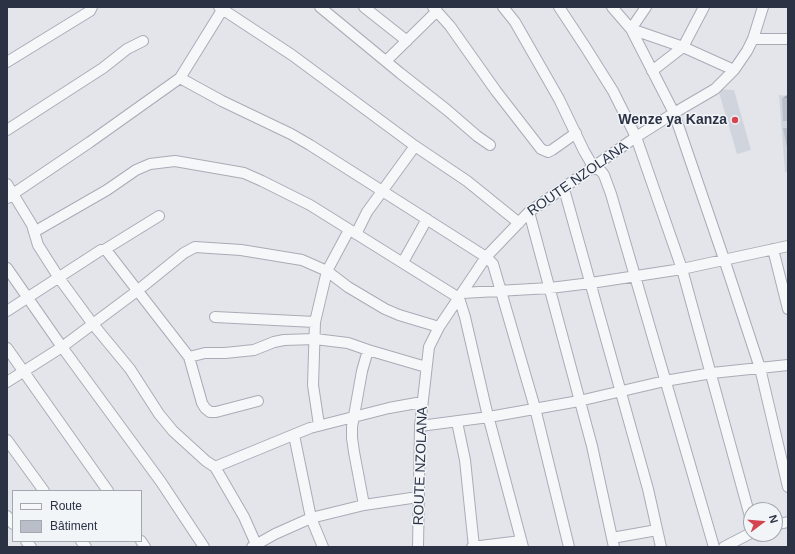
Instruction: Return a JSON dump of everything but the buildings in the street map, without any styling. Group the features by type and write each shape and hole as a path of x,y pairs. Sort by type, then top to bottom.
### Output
{"street":[{"path":"7,62 90,11 92,7"},
{"path":"364,7 406,41"},
{"path":"503,7 515,22 559,99 594,168 601,171 604,175 714,547"},
{"path":"559,7 613,92 636,137 682,269 712,373 746,502"},
{"path":"612,7 631,29 674,113 760,368 788,487"},
{"path":"631,29 646,7"},
{"path":"652,71 683,47 704,7"},
{"name":"ROUTE NZOLANA","path":"418,547 418,497 422,402 429,347 439,327 486,257 529,212 594,168 636,137 716,89 734,70 747,51 753,39 763,7"},
{"path":"10,196 90,142 180,78 222,8 292,55 415,146 467,181 519,223"},
{"path":"324,8 386,61 490,145"},
{"path":"386,61 435,9 450,26 496,91 541,149 548,152 576,134"},
{"path":"631,29 683,47 734,70"},
{"path":"753,39 788,39"},
{"path":"7,130 103,68 127,49 143,41"},
{"path":"180,78 222,101 291,134 351,170 382,192 486,257 494,267 502,291 535,408 569,547"},
{"path":"319,426 313,385 315,322 327,271 352,232 415,146"},
{"path":"34,232 107,190 136,170 150,164 175,161 244,173 262,180 310,205 352,232 461,296 591,283 682,269 788,246"},
{"path":"7,184 10,196 28,219 38,245 59,278 92,323 130,369 159,414 173,431 206,461 215,467 244,517 258,545 294,525 311,518 364,505 418,497"},
{"path":"564,189 648,489 661,547"},
{"path":"529,212 592,446 613,543 657,530"},
{"path":"7,311 101,250 104,250 159,216"},
{"path":"403,262 427,219"},
{"path":"7,382 62,347 189,249 194,248 241,250 302,260 327,271 348,287 385,309 439,327"},
{"path":"773,249 788,309"},
{"path":"104,250 106,250 189,357 202,403 205,408 210,412 216,412 258,401"},
{"path":"7,268 27,299 161,482 204,547"},
{"path":"457,422 465,460 473,547 522,544 488,416 461,296"},
{"path":"215,317 315,322"},
{"path":"189,357 205,353 225,353 254,350 284,340 315,338 348,343 426,367"},
{"path":"7,348 107,490"},
{"path":"364,505 352,438 353,418 362,370 368,350"},
{"path":"420,426 457,422 579,401 712,373 788,365"},
{"path":"215,467 319,426 389,408 422,402"},
{"path":"294,435 311,518 323,547"},
{"path":"7,440 43,490"},
{"path":"724,547 743,537"}],"shaded area":[{"name":"Wenze ya Kanza","path":"718,89 734,90 751,150 737,154"},
{"path":"779,95 788,96 788,172 785,172"}],"place":[{"name":"Wenze ya Kanza","path":"735,120"}]}
